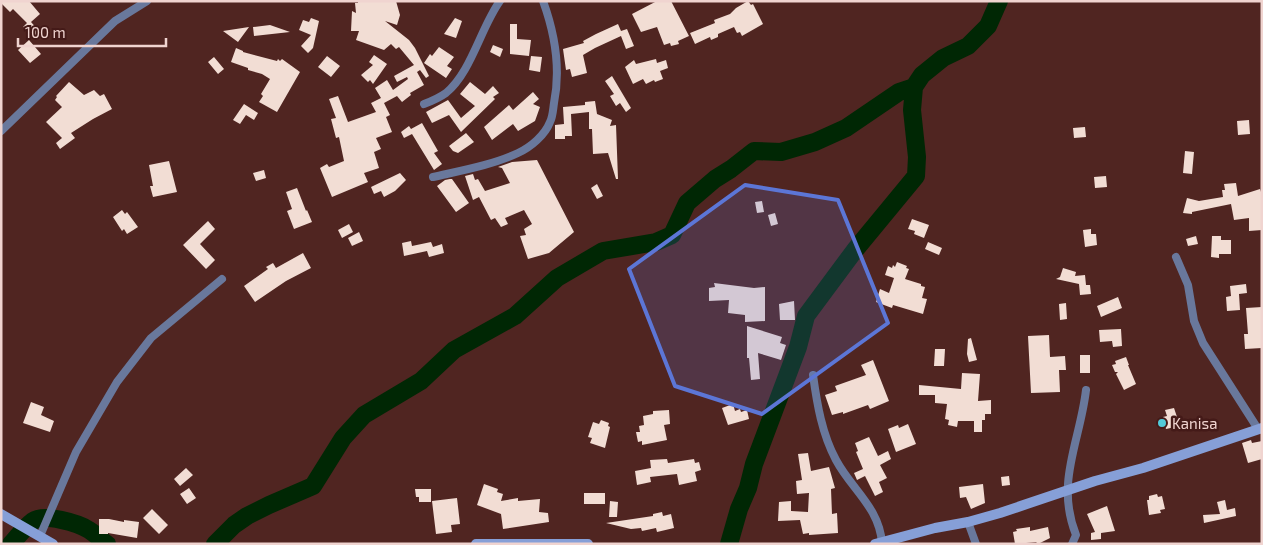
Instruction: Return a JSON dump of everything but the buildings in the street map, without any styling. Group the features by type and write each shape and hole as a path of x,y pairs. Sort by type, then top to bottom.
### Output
{"street":[{"path":"1,131 116,21 137,4 147,1"},
{"path":"424,104 447,92 460,76 500,1"},
{"path":"432,177 478,166 518,153 535,142 543,134 551,121 557,88 557,66 552,29 543,1"},
{"path":"812,375 819,414 828,444 836,461 876,515 881,530 878,543 935,528 968,522 1143,468 1260,428 1203,343 1194,321 1188,285 1176,257"},
{"path":"40,536 76,452 117,382 151,338 222,279"},
{"path":"1072,544 1076,535 1069,518 1069,468 1086,390"},
{"path":"1,514 52,544"},
{"path":"968,522 976,544"},
{"path":"476,544 588,544"}],"highlighted area":[{"path":"745,185 838,200 888,323 762,414 675,386 629,269"}],"waterway":[{"path":"729,544 754,464 798,347 806,316 855,250 916,176 917,157 912,110 914,87 922,75 943,58 968,46 988,26 999,1"},
{"path":"215,544 234,525 247,516 313,486 343,438 364,415 421,381 454,350 515,316 557,278 603,251 656,242 672,235 687,203 715,179 754,151 781,152 815,142 846,128 899,92 914,87"},
{"path":"11,544 33,521 45,518 53,518 84,527 107,544"}],"place":[{"name":"Kanisa","path":"1162,423"}]}
